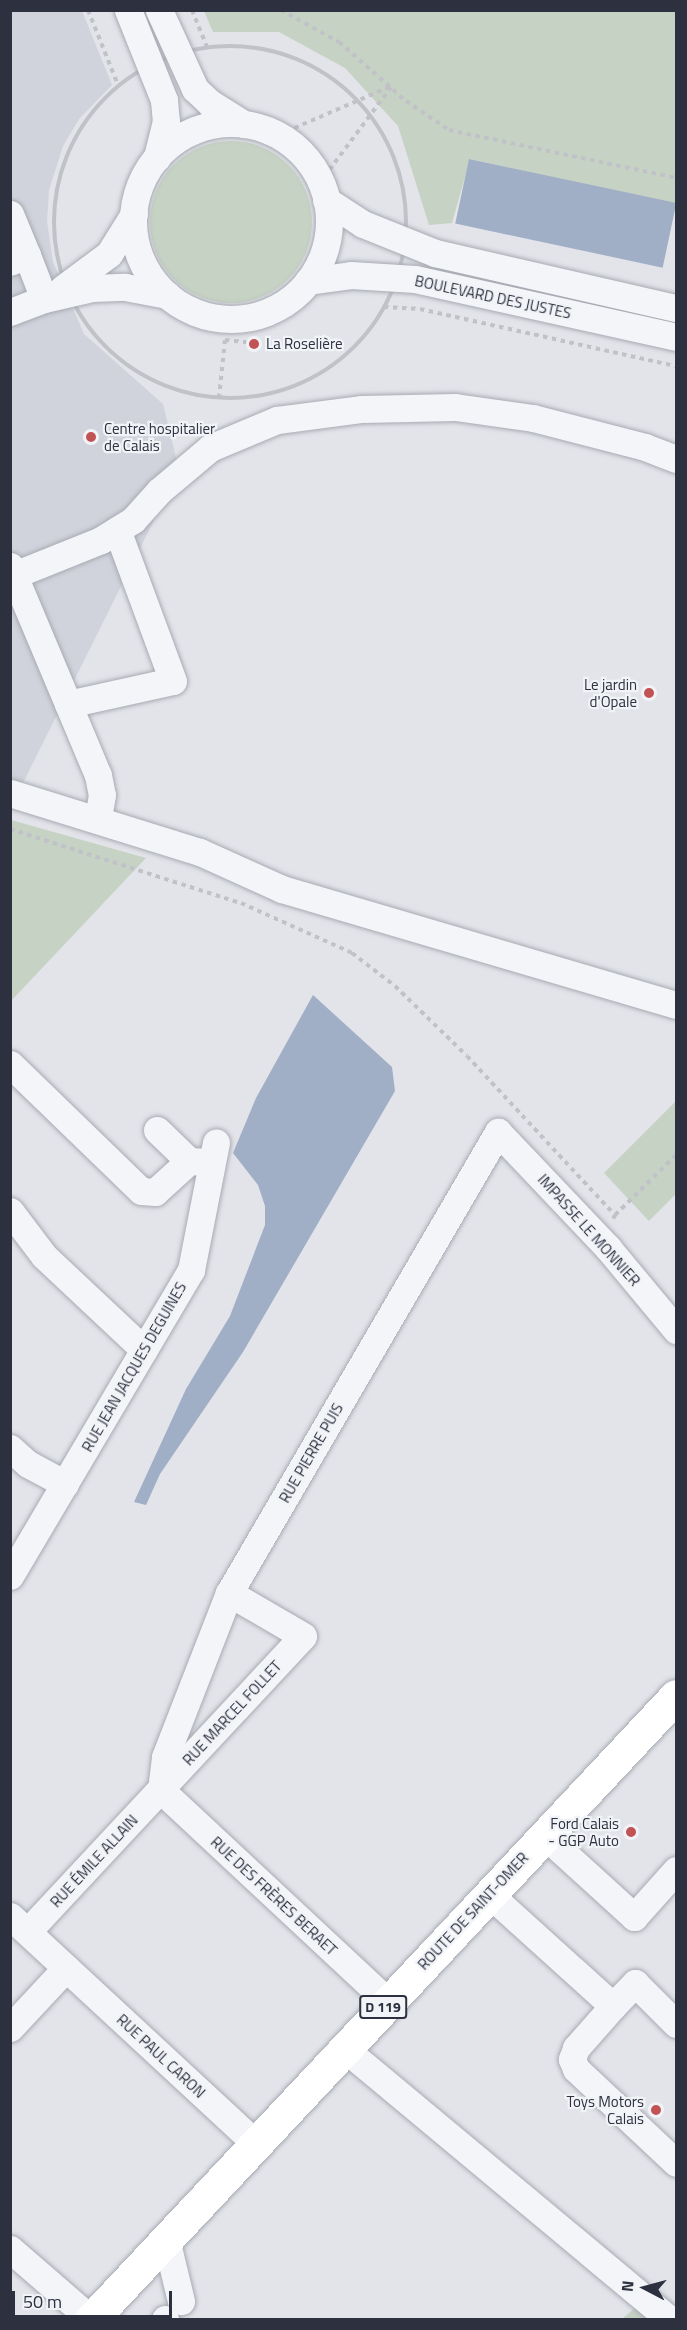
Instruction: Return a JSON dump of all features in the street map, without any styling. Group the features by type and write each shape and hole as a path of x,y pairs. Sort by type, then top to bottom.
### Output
{"main road":[{"name":"ROUTE DE SAINT-OMER","path":"91,2319 676,1696"}],"street":[{"path":"128,10 151,64 166,110 157,158"},
{"path":"134,214 139,254 153,280 166,295 199,314 237,319 273,309 308,281 318,265 327,238 323,191 303,155 278,135 244,124 203,97 177,53 159,10"},
{"path":"60,293 109,254 134,214 141,184 157,158 175,141 196,130 220,124 244,124"},
{"name":"BOULEVARD DES JUSTES","path":"323,191 363,224 405,242 455,258 676,308"},
{"path":"10,214 19,258 60,293"},
{"name":"BOULEVARD DES JUSTES","path":"308,281 351,275 397,277 676,338"},
{"path":"10,312 60,293 117,286 166,295"},
{"path":"98,818 102,795 98,775 12,571 117,530 210,448 277,420 363,409 455,407 533,418 645,447 676,459"},
{"path":"68,704 173,681 117,530"},
{"path":"10,793 98,818 200,852 282,889 676,1005"},
{"path":"10,1064 141,1191 155,1192 206,1155 157,1130"},
{"name":"IMPASSE LE MONNIER","path":"498,1132 602,1242 676,1330"},
{"name":"RUE PIERRE PUIS","path":"161,1790 165,1758 229,1593 498,1132"},
{"name":"RUE JEAN JACQUES DEGUINES","path":"10,1576 191,1270 206,1155"},
{"path":"10,1211 44,1256 144,1350"},
{"path":"10,1448 28,1464 65,1484"},
{"name":"RUE MARCEL FOLLET","path":"161,1790 303,1636 229,1593"},
{"name":"RUE ÉMILE ALLAIN","path":"19,1924 161,1790"},
{"name":"RUE DES FRÈRES BERAET","path":"161,1790 388,2002"},
{"path":"544,1835 634,1917 676,1870"},
{"path":"489,1894 613,2006"},
{"name":"RUE PAUL CARON","path":"19,1924 256,2144"},
{"path":"10,2028 66,1968"},
{"path":"676,2024 635,1983 576,2048 572,2059 576,2069 676,2163"},
{"path":"345,2049 670,2319"},
{"path":"166,2239 170,2313"},
{"path":"10,2249 91,2319"}],"path":[{"path":"88,10 118,86"},
{"path":"192,10 207,47"},
{"path":"281,10 339,42 449,130 676,178"},
{"path":"247,46 286,55 322,72 357,100 371,116 388,145 400,176 406,216 405,242 397,277 384,307 357,344 315,376 272,393 219,398 169,387 135,370 96,336 60,293 55,236 58,184 83,124 118,86 151,64 177,53 207,47 247,46"},
{"path":"278,135 392,86"},
{"path":"323,191 337,156 371,116 392,86"},
{"path":"384,307 420,309 676,366"},
{"path":"219,398 225,340 261,344"},
{"path":"10,829 241,903 352,953 395,986 466,1056 615,1215"},
{"path":"602,1242 615,1215 676,1155"}],"shaded area":[{"name":"Centre hospitalier de Calais","path":"11,11 82,11 112,85 79,119 63,146 49,190 47,221 53,262 84,334 163,404 179,470 11,807"}],"green space":[{"path":"204,11 676,11 676,204 470,159 452,223 429,225 398,126 345,68 279,32 213,32"},
{"path":"231,141 262,147 288,165 306,191 312,222 306,253 288,279 262,297 231,303 200,297 174,279 156,253 150,222 156,191 174,165 200,147"},
{"path":"10,820 146,858 11,1001"},
{"path":"676,1101 676,1194 649,1221 604,1173"},
{"path":"651,2294 676,2319 621,2320"}],"water":[{"path":"469,159 676,203 663,268 455,224"},
{"path":"313,995 392,1067 395,1091 243,1352 160,1474 146,1505 134,1502 186,1389 230,1316 265,1225 265,1206 258,1185 233,1153 256,1098"}],"place":[{"name":"La Roselière","path":"254,344"},
{"name":"Centre hospitalier de Calais","path":"91,437"},
{"name":"Le jardin d'Opale","path":"649,693"},
{"name":"Ford Calais - GGP Auto","path":"631,1832"},
{"name":"Toys Motors Calais","path":"656,2110"}]}
